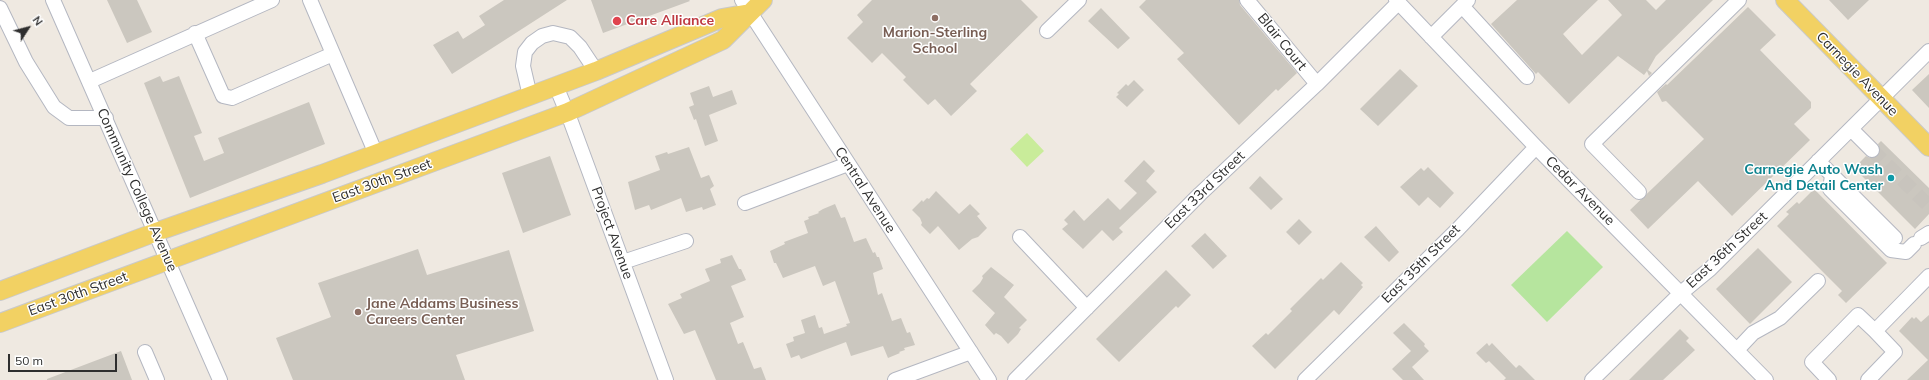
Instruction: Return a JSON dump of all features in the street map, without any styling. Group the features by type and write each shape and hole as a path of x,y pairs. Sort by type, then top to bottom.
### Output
{"main road":[{"name":"East 30th Street","path":"0,291 156,232 376,154 596,71 763,0"},
{"name":"Carnegie Avenue","path":"1785,0 1929,147"},
{"name":"East 30th Street","path":"0,323 568,112 723,40 746,6"}],"street":[{"name":"Community College Avenue","path":"53,0 90,81 220,380"},
{"path":"90,81 272,0"},
{"path":"310,0 376,154"},
{"path":"1047,31 1079,0"},
{"name":"Blair Court","path":"1247,0 1317,84"},
{"path":"1639,192 1592,144 1739,0"},
{"name":"East 33rd Street","path":"1014,380 1200,194 1317,84 1397,1"},
{"name":"Cedar Avenue","path":"1397,1 1536,147 1766,380"},
{"path":"1431,37 1465,3 1527,77"},
{"name":"Central Avenue","path":"746,6 990,380"},
{"path":"0,10 26,62 54,106 69,118 106,118"},
{"path":"195,33 223,96 232,98 333,54"},
{"path":"530,96 523,66 526,52 532,43 542,36 553,33 570,37 580,47 596,71"},
{"name":"East 36th Street","path":"1592,380 1681,293 1710,269 1929,51"},
{"name":"Project Avenue","path":"556,86 568,112 666,380"},
{"path":"1851,129 1872,150"},
{"name":"East 35th Street","path":"1305,380 1458,229 1536,147"},
{"path":"1818,162 1895,238"},
{"path":"745,203 848,164"},
{"path":"1832,176 1830,189 1891,250 1906,252 1921,238"},
{"path":"1020,237 1087,308"},
{"path":"623,262 686,241"},
{"path":"1875,331 1929,276"},
{"path":"1737,350 1753,333 1780,318 1818,281"},
{"path":"1829,380 1812,362 1858,315 1895,352 1868,380"},
{"path":"145,352 156,380"},
{"path":"895,380 971,352"}],"green space":[{"path":"1027,133 1044,151 1027,167 1010,149"},
{"path":"1567,231 1603,267 1547,322 1511,285"}],"building":[{"path":"107,0 137,0 152,32 127,43"},
{"path":"504,0 567,0 452,74 433,45 458,31 463,39 485,25 479,16"},
{"name":"Care Alliance","path":"591,0 689,0 690,1 603,33"},
{"path":"872,0 1021,0 1038,17 970,84 977,91 951,116 935,99 928,105 903,80 906,77 882,53 872,63 847,38 863,22 857,15"},
{"path":"1146,0 1239,0 1240,5 1297,73 1278,91 1276,89 1239,125 1177,59 1184,53 1139,7"},
{"path":"1517,0 1598,0 1563,34 1582,55 1622,15 1608,0 1646,0 1656,10 1666,0 1713,0 1656,56 1648,70 1652,73 1649,76 1647,71 1644,75 1618,56 1569,104 1538,72 1536,74 1491,24"},
{"path":"1829,0 1869,0 1848,20"},
{"path":"1748,7 1776,35 1760,50 1811,102 1811,108 1794,124 1810,140 1732,216 1698,181 1648,229 1630,210 1704,139 1666,101 1662,102 1657,92 1666,84 1667,85"},
{"path":"1101,8 1130,38 1118,49 1088,21"},
{"path":"1400,69 1418,86 1378,126 1360,109"},
{"path":"1929,74 1929,108 1912,90"},
{"path":"160,76 163,82 179,76 202,133 194,136 204,161 224,153 218,138 309,102 325,144 190,198 144,83"},
{"path":"1134,80 1144,90 1127,107 1116,97 1119,94 1117,93 1126,84 1128,86"},
{"path":"709,86 713,97 732,90 737,104 709,115 718,141 705,146 696,119 694,120 689,107 694,105 690,93"},
{"name":"Carnegie Auto Wash And Detail Center","path":"1881,141 1929,188 1929,214 1915,229 1854,168 1866,156 1870,158 1878,156 1880,152 1878,144"},
{"path":"689,147 701,178 709,175 714,186 710,189 716,205 703,210 702,207 686,212 681,198 651,210 649,205 635,210 628,182 660,170 655,156 667,152 668,154"},
{"path":"550,156 571,215 523,233 502,173"},
{"path":"1144,160 1155,171 1146,181 1157,192 1119,228 1123,232 1113,241 1102,230 1083,249 1062,229 1068,224 1064,220 1074,210 1084,221 1108,198 1120,210 1137,193 1124,181"},
{"path":"1428,167 1454,193 1440,208 1428,197 1419,206 1400,187 1421,168 1424,171"},
{"path":"1260,176 1283,199 1271,210 1249,188"},
{"path":"1814,189 1887,263 1846,303 1838,295 1842,291 1777,226 1789,214 1786,212 1797,202 1799,204"},
{"path":"936,191 959,214 970,204 980,214 977,216 987,228 978,237 972,239 959,250 938,226 930,234 921,225 922,223 920,218 912,210 922,200 923,202 927,198 929,199"},
{"path":"835,204 841,218 845,217 854,242 866,238 873,253 875,252 877,257 879,257 883,269 873,273 878,295 882,293 892,321 901,318 907,333 910,332 915,345 904,348 905,350 888,358 883,346 851,356 846,342 801,359 799,355 791,358 786,344 794,341 793,337 805,333 801,320 815,315 819,328 822,327 824,334 847,326 846,324 850,323 835,281 823,286 815,266 783,278 776,263 774,263 770,251 785,244 784,242 808,233 804,221 809,219 808,217"},
{"path":"1299,219 1312,232 1299,245 1286,232"},
{"path":"1376,226 1399,252 1389,262 1364,237"},
{"path":"1205,233 1227,256 1213,269 1191,246"},
{"path":"1758,248 1792,282 1750,324 1716,289"},
{"path":"418,249 427,275 509,250 534,331 456,355 465,380 293,380 276,338 331,317 318,283"},
{"path":"732,255 746,280 731,286 744,317 730,323 738,344 743,342 754,369 761,367 766,380 716,380 695,330 684,334 668,304 682,298 680,294 710,281 705,269 721,263 720,259"},
{"path":"1341,262 1363,283 1361,285 1363,287 1339,315 1334,310 1275,369 1252,346 1266,333 1268,335 1292,311 1290,309 1321,278 1323,280"},
{"path":"991,267 1014,285 1004,297 1027,320 1019,328 1021,329 1018,334 1008,344 1001,336 996,333 994,335 985,325 995,313 972,291 980,283 983,278 982,276"},
{"path":"1166,270 1191,295 1178,308 1176,306 1119,362 1096,339"},
{"path":"1929,315 1929,380 1907,380 1928,360 1899,331 1912,317 1914,319 1916,317 1921,322"},
{"path":"1404,323 1425,344 1424,346 1429,351 1412,367 1424,380 1403,380 1392,369 1411,351 1393,333"},
{"path":"1680,329 1689,338 1686,341 1695,350 1663,380 1629,380"},
{"path":"1487,343 1489,346 1492,343 1516,368 1519,365 1521,366 1535,380 1504,380 1506,378 1489,361 1486,363 1476,353"},
{"path":"121,351 132,380 47,380 47,379"}],"tunnel":[{"path":"1872,150 1929,206"}],"place":[{"name":"Marion-Sterling School","path":"935,18"},
{"name":"Care Alliance","path":"617,21"},
{"name":"Carnegie Auto Wash And Detail Center","path":"1891,178"},
{"name":"Jane Addams Business Careers Center","path":"358,312"}]}
